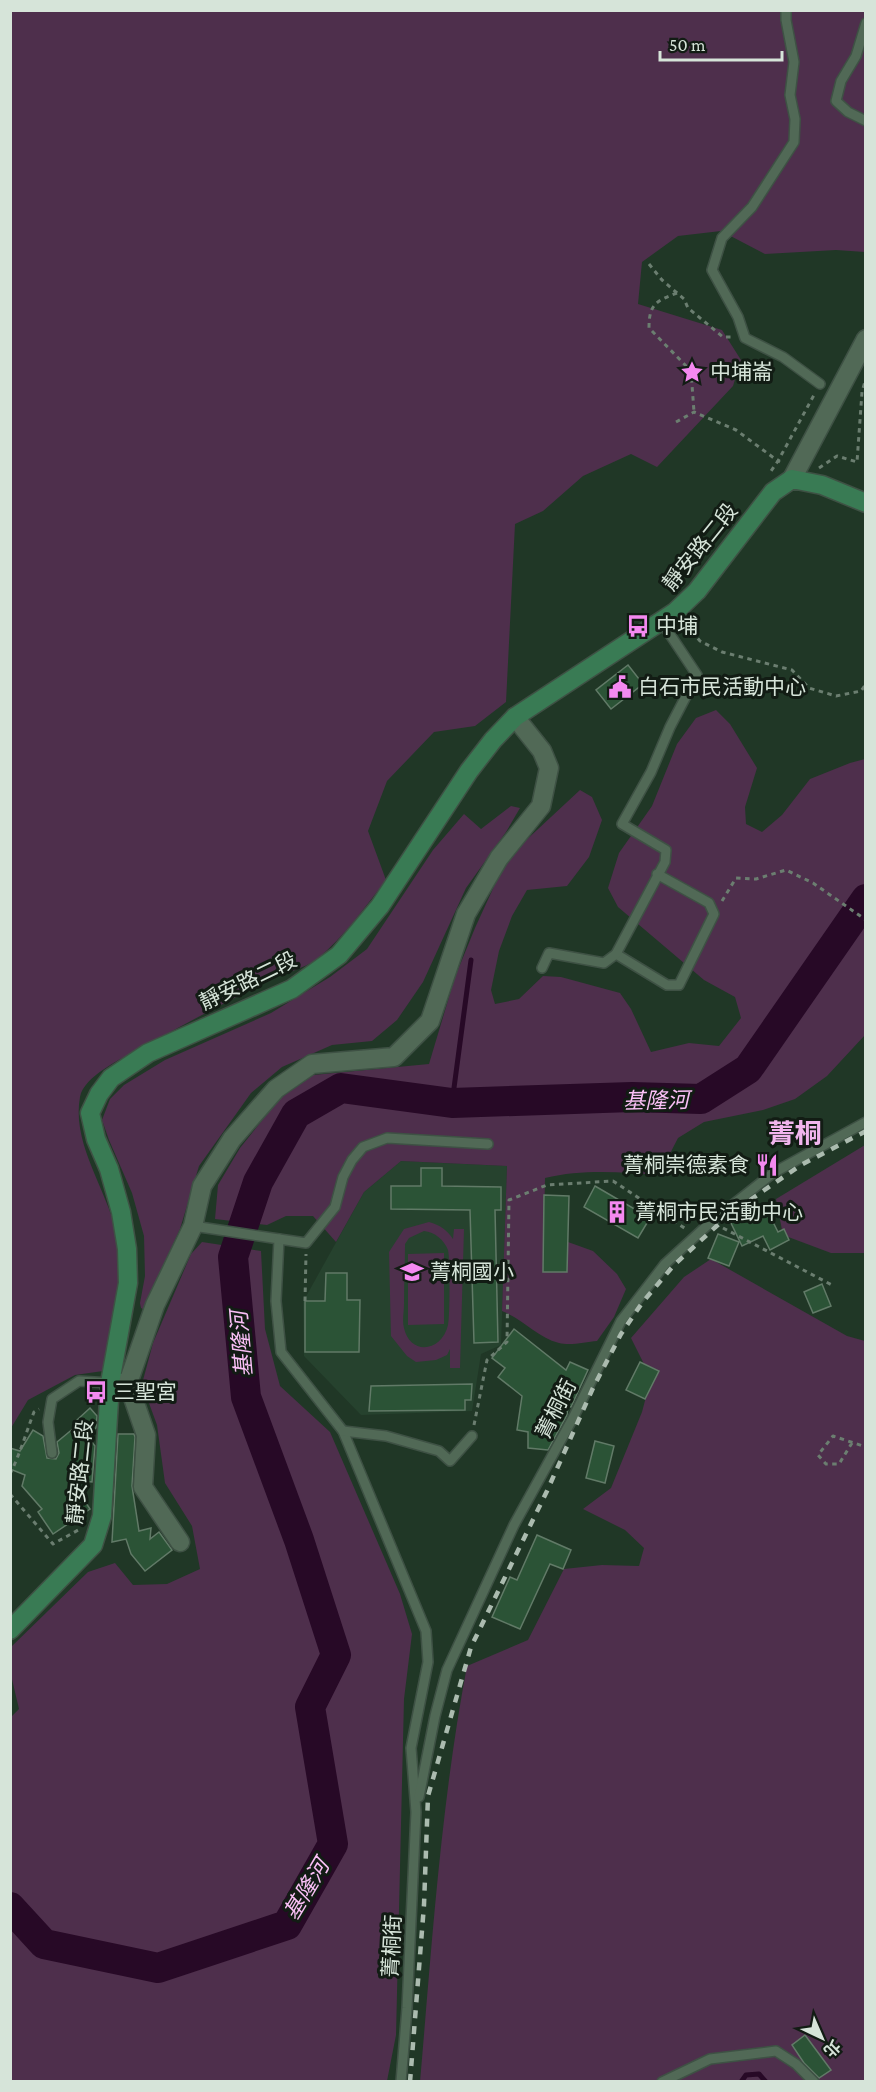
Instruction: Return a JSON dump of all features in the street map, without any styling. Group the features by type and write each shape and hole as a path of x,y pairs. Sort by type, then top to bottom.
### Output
{"main road":[{"path":"792,478 822,485 866,503"},
{"name":"靜安路二段","path":"10,1630 93,1545 102,1516 119,1383 128,1283 127,1249 121,1212 109,1169 96,1139 90,1113 99,1095 111,1078 148,1053 292,989 339,955 380,906 469,771 493,740 515,717 668,617 698,591 773,492 792,478"}],"street":[{"path":"792,478 866,339"},
{"path":"180,1542 143,1487 146,1435 119,1383 155,1305 201,1228 202,1186 232,1139 276,1089 312,1064 394,1057 430,1021 465,914 499,858 541,806 549,768 542,751 515,717"}],"lane":[{"path":"786,10 794,62 790,95 795,119 794,142 752,207 722,238 712,270 738,317 746,338 783,357 820,384"},
{"path":"866,23 856,56 841,81 836,101 848,112 866,121"},
{"path":"542,968 549,953 604,963 616,954 665,862 666,850 622,824 651,772 670,726 697,675 668,617"},
{"path":"616,954 667,985 679,985 714,914 709,903 657,874"},
{"name":"菁桐街","path":"416,1812 435,1716 447,1670 514,1525 573,1419 621,1321 665,1264 695,1234 773,1173 866,1122"},
{"path":"201,1228 306,1243 335,1207 343,1177 352,1160 363,1147 387,1138 488,1144"},
{"name":"菁桐街","path":"279,1239 276,1300 281,1352 343,1431 426,1631 428,1662 411,1748 416,1812 407,2008 401,2082"},
{"path":"52,1453 48,1422 52,1399 79,1381 119,1383"},
{"path":"343,1431 386,1436 439,1451 450,1461 472,1436"},
{"path":"662,2082 710,2059 776,2051 796,2064 814,2082"}],"path":[{"path":"649,264 662,280 684,299 688,308 723,337 746,338"},
{"path":"677,293 660,300 649,313 649,328 691,371 694,412"},
{"path":"817,469 837,456 857,462 862,392 866,378"},
{"path":"676,422 694,412"},
{"path":"694,412 736,430 778,461 765,480"},
{"path":"668,617 700,640 722,652 792,670 809,688 836,696 861,691 866,684"},
{"path":"714,914 736,878 756,879 786,870 813,883 866,920"},
{"path":"472,1436 487,1360 507,1342 510,1200 547,1185 613,1181 695,1234"},
{"path":"711,1222 832,1285"},
{"path":"306,1243 306,1301"},
{"path":"10,1473 34,1412 52,1399"},
{"path":"852,1443 839,1464 826,1464 818,1455 833,1436 866,1447"},
{"path":"10,1494 53,1544 102,1516"}],"shaded area":[{"path":"11,11 865,11 865,252 836,250 765,254 721,231 678,236 642,262 638,304 722,330 741,360 733,386 657,467 631,454 583,476 543,511 515,524 506,702 475,726 434,732 387,781 368,831 386,880 336,941 312,962 267,981 113,1063 96,1075 83,1089 79,1115 81,1133 114,1222 120,1255 116,1306 103,1371 75,1375 28,1400 11,1428"},
{"path":"716,710 730,724 757,768 745,807 746,824 762,832 782,815 810,779 865,759 865,1035 827,1076 795,1099 763,1110 704,1122 678,1138 659,1175 587,1172 545,1178 543,1272 567,1272 568,1242 593,1251 617,1274 626,1289 614,1317 597,1341 559,1343 544,1337 502,1311 507,1166 401,1161 364,1192 336,1242 313,1216 286,1216 267,1225 215,1219 218,1185 240,1148 279,1099 313,1075 429,1064 455,977 507,858 580,790 592,797 602,820 589,857 567,886 527,890 512,916 499,951 491,990 495,1004 519,999 543,976 561,977 620,993 631,1009 651,1052 689,1043 719,1046 741,1018 735,997 704,980 618,907 608,888 619,853 652,806 677,744 696,718"},
{"path":"511,806 520,808 506,832 466,888 423,982 397,1020 372,1041 332,1045 282,1067 251,1093 199,1166 180,1229 143,1309 141,1308 145,1276 144,1236 132,1193 102,1120 110,1099 124,1085 165,1060 271,1013 330,977 367,949 433,850 464,814 481,829"},
{"path":"865,1145 865,1253 831,1253 783,1235 776,1199"},
{"name":"菁桐國小","path":"401,1161 507,1166 501,1345 481,1354 472,1411 361,1415 304,1356 303,1302 364,1192"},
{"path":"429,1222 443,1228 453,1239 454,1229 464,1229 460,1368 450,1368 450,1349 447,1355 436,1360 416,1362 407,1356 391,1336 389,1252 404,1229","holes":["424,1231 439,1237 444,1243 448,1250 449,1264 448,1325 439,1341 426,1347 413,1343 407,1337 403,1319 405,1244 409,1238"]},
{"path":"202,1242 261,1251 265,1329 280,1386 330,1432 400,1594 412,1634 404,1699 396,2035 387,2081 11,2081 10,1718 19,1709 11,1675 11,1647 88,1572 115,1563 133,1585 167,1584 200,1569 192,1526 165,1483 157,1425 142,1384 153,1343 191,1254"},
{"path":"444,1253 444,1324 408,1325 408,1254"},
{"path":"711,1259 847,1336 865,1341 865,2081 420,2082 444,1821 467,1666 528,1640 564,1569 602,1565 639,1566 644,1548 625,1530 583,1509 611,1488 642,1412 651,1378 631,1338 684,1277"}],"building":[{"name":"白石市民活動中心","path":"628,665 643,684 611,709 596,690"},
{"path":"421,1168 442,1168 442,1186 501,1187 501,1210 495,1210 498,1342 474,1343 470,1210 391,1209 391,1186 421,1186"},
{"name":"菁桐市民活動中心","path":"595,1186 650,1218 638,1238 584,1207"},
{"path":"544,1195 569,1196 567,1272 543,1272"},
{"path":"764,1204 778,1232 784,1229 789,1240 770,1250 763,1236 742,1246 730,1221"},
{"path":"718,1234 739,1242 729,1266 708,1258"},
{"path":"326,1273 347,1273 347,1300 360,1300 359,1352 305,1352 305,1301 325,1301"},
{"path":"822,1284 831,1306 813,1313 804,1292"},
{"path":"514,1329 566,1370 570,1362 588,1370 548,1450 528,1448 528,1432 517,1430 522,1396 498,1377 505,1368 492,1358"},
{"path":"640,1362 659,1371 645,1399 626,1390"},
{"path":"472,1384 471,1400 465,1400 465,1410 369,1411 371,1386"},
{"path":"90,1408 97,1416 96,1428 87,1436 95,1446 92,1482 71,1480 90,1509 53,1534 38,1512 42,1509 22,1486 25,1475 10,1469 10,1448 20,1451 33,1430 43,1436 47,1458 56,1459 59,1453 57,1442 80,1423 77,1420"},
{"path":"118,1434 134,1434 135,1437 132,1486 139,1531 151,1528 150,1539 159,1532 172,1550 145,1571 131,1554 126,1539 112,1542"},
{"path":"595,1441 614,1446 605,1483 586,1478"},
{"path":"537,1535 571,1550 563,1569 550,1564 520,1629 492,1617 510,1577 517,1580"},
{"path":"805,2035 831,2070 819,2078 804,2063 792,2045"}],"waterway":[{"name":"基隆河","path":"10,1907 44,1944 158,1968 287,1925 333,1844 310,1707 336,1655 299,1540 246,1397 233,1257 258,1182 296,1114 341,1088 452,1103 632,1097 701,1099 748,1069 866,899"},
{"path":"452,1103 471,960"},
{"path":"741,2082 746,2075 759,2074 766,2082"}],"railway":[{"path":"410,2082 424,1905 428,1796 471,1647 547,1491 593,1388 621,1334 642,1303 674,1265 721,1222 750,1200 801,1165 866,1131"}],"place":[{"name":"中埔崙","path":"692,372"},
{"name":"中埔","path":"638,626"},
{"name":"白石市民活動中心","path":"620,687"},
{"name":"菁桐崇德素食","path":"767,1165"},
{"name":"菁桐市民活動中心","path":"617,1212"},
{"name":"菁桐國小","path":"412,1272"},
{"name":"三聖宮","path":"96,1392"}],"district":[{"name":"菁桐","path":"795,1134"}]}
